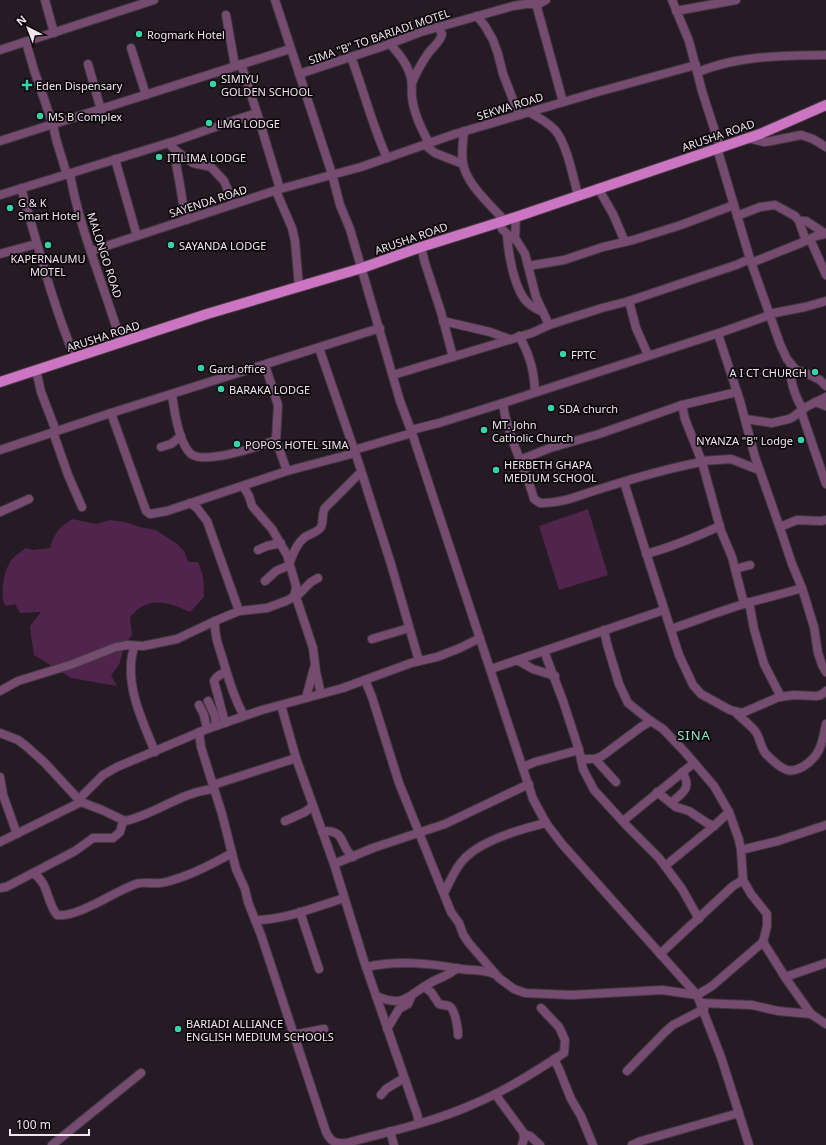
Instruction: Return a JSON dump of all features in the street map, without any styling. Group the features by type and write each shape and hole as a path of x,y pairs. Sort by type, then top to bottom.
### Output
{"main road":[{"name":"ARUSHA ROAD","path":"0,382 207,314 362,268 421,246 516,217 718,147 760,134 826,105"}],"street":[{"path":"45,0 54,32"},
{"path":"0,50 145,1 154,0"},
{"path":"275,0 332,174 340,205 362,268 400,401 412,432 533,799 546,823 562,844 697,994 749,1145"},
{"path":"546,0 536,3 563,102"},
{"path":"672,0 689,41 737,216 780,344 786,359 796,370 804,372 820,380 826,386"},
{"path":"676,11 736,0"},
{"name":"SIMA \"B\" TO BARIADI MOTEL","path":"299,74 390,44 421,32 513,6 536,3"},
{"path":"226,15 238,65 258,114 278,190 292,228 295,241 299,287"},
{"path":"477,16 493,40 503,74 519,115"},
{"path":"438,27 442,34 441,38 428,54 412,84 411,90 414,108 427,144 435,153 463,164"},
{"name":"MALONGO ROAD","path":"26,42 36,77 69,174 73,194 121,343"},
{"path":"390,44 404,62 411,76 412,84"},
{"path":"132,48 146,95"},
{"path":"0,141 290,49"},
{"name":"SEKWA ROAD","path":"332,174 563,102 724,62 750,58 826,55"},
{"path":"351,57 370,118 387,158"},
{"path":"88,64 101,110"},
{"path":"529,112 555,130 569,162 578,195"},
{"path":"0,194 115,160 238,119 258,114"},
{"path":"464,132 462,145 463,164 466,174 470,182 502,221 502,229 506,234 515,238 525,254 531,282 549,325"},
{"path":"748,138 771,142 801,136 813,139 826,147"},
{"path":"168,143 193,163 211,167 224,182 234,204"},
{"path":"175,150 176,170 180,185 182,205 187,220"},
{"path":"115,160 137,236"},
{"name":"SAYENDA ROAD","path":"91,251 234,204 332,174"},
{"path":"21,188 36,244 60,320 75,358"},
{"path":"598,188 613,214 625,242"},
{"path":"528,266 564,260 603,247 633,240 681,225 734,205"},
{"path":"737,216 760,207 775,205 795,216 799,221 826,275"},
{"path":"515,238 516,217"},
{"path":"799,221 806,221 826,234"},
{"path":"506,234 511,262 519,288 527,302 533,308 543,312"},
{"path":"393,375 520,336 602,308 629,301 751,261 826,234"},
{"path":"0,254 36,244"},
{"path":"421,246 453,357"},
{"path":"629,301 636,328 648,356"},
{"path":"111,413 136,486 148,513 157,513 287,471 354,452 439,423 718,334 769,314 826,301"},
{"path":"443,320 490,332 509,339"},
{"path":"0,450 54,431 380,328"},
{"path":"718,334 737,392 759,470 802,588 814,627 818,653 826,672"},
{"path":"520,336 532,366 535,392"},
{"path":"319,348 397,584 419,661"},
{"path":"265,365 278,405 276,440 287,471"},
{"path":"791,365 790,372 792,384 826,484"},
{"path":"36,370 41,392 68,475 82,507"},
{"path":"520,460 550,448 599,434 682,405 737,392"},
{"path":"172,394 177,424 181,436 190,453 194,456 200,458 226,455 259,447 276,440"},
{"path":"745,419 772,423 793,417 815,402 826,397"},
{"path":"815,402 826,406"},
{"path":"503,403 504,416 534,499 540,503 570,499 658,472 701,462 731,459 759,470"},
{"path":"682,405 685,419 701,462 720,526 747,603 764,664 781,697"},
{"path":"161,448 171,444 181,436"},
{"path":"265,581 290,563 300,542 304,538 321,528 323,524 322,513 325,508 361,472"},
{"path":"624,482 679,655 693,685 701,694 735,712 742,713 781,697 794,695 816,696 821,695 826,691"},
{"path":"243,486 249,496 252,506 272,529 281,543 290,563 295,583 295,596 313,648 322,694"},
{"path":"0,512 28,499"},
{"path":"190,503 197,508 207,521 239,611"},
{"path":"780,527 797,520 826,520"},
{"path":"646,554 684,542 720,526"},
{"path":"258,550 281,543"},
{"path":"735,569 750,565"},
{"path":"0,691 10,684 70,666 116,647 128,645 143,646 177,639 239,611 267,608 277,605 295,596 318,578"},
{"path":"670,629 747,603 778,596 802,588"},
{"path":"491,669 664,610"},
{"path":"215,621 214,632 226,672 234,696 244,716"},
{"path":"372,639 409,628"},
{"path":"365,680 372,697 399,783 453,916 459,923 465,938 496,975 514,989 525,994 571,995 662,990 697,994 712,986 763,942 767,926 767,914 743,880 741,850 729,812 714,786 663,729 628,703 623,695 613,665 604,630"},
{"path":"0,842 80,801 103,775 117,767 155,752 207,728 322,694 419,661 436,657 460,648 480,638"},
{"path":"134,646 131,665 134,693 155,752"},
{"path":"544,651 555,676 579,750 583,769 594,790 659,858 682,889 699,919"},
{"path":"517,660 534,669 555,676"},
{"path":"306,698 315,664"},
{"path":"225,723 214,681 219,675 226,672"},
{"path":"208,701 215,716 216,726"},
{"path":"200,705 207,728"},
{"path":"281,705 296,758 334,864 366,967 419,1123"},
{"path":"735,712 756,732 761,746 767,755 788,771 800,768 816,756 821,746 826,724"},
{"path":"581,759 595,759 609,752 641,726 651,721"},
{"path":"199,732 201,747 236,869 245,889 248,902 326,1132 334,1144 347,1143 419,1123 476,1104 564,1053 565,1040 559,1028 541,1008"},
{"path":"0,733 18,740 31,750 80,801 123,820 132,819 188,795 296,758"},
{"path":"523,767 579,750"},
{"path":"595,759 616,782"},
{"path":"623,821 694,763"},
{"path":"671,803 683,792 687,784 686,778 682,772"},
{"path":"0,777 2,795 17,834"},
{"path":"334,864 372,848 445,824 529,784"},
{"path":"657,792 676,807 689,811 714,826"},
{"path":"285,821 305,812 313,806"},
{"path":"665,866 729,812"},
{"path":"0,888 6,887 75,851 89,840 113,838 120,832 123,820"},
{"path":"444,893 464,858 475,850 489,842 546,823"},
{"path":"741,850 778,841 826,825"},
{"path":"322,831 338,833 348,852 353,856"},
{"path":"33,873 44,884 50,898 50,905 54,911 57,915 64,916 138,883 154,884 166,882 206,868 232,853"},
{"path":"660,954 733,886 743,880"},
{"path":"255,920 274,919 344,898"},
{"path":"300,912 319,969"},
{"path":"763,942 785,977 812,1014 826,1024"},
{"path":"366,967 404,963 423,963 484,970 496,975"},
{"path":"785,977 826,963"},
{"path":"376,996 394,1002 411,997 424,987 447,976 457,968"},
{"path":"424,987 431,992 439,1004 450,1006 453,1009 458,1035"},
{"path":"387,1029 399,1009 408,1004 411,997"},
{"path":"627,1071 656,1040 702,1006 752,1005 786,1012 812,1014"},
{"path":"294,1035 324,1029"},
{"path":"554,1059 593,1145"},
{"path":"52,1145 141,1073"},
{"path":"381,1095 386,1089 404,1078"},
{"path":"495,1094 514,1118 524,1134 522,1145"},
{"path":"632,1145 641,1141 739,1113"},
{"path":"390,1131 394,1145"},
{"path":"524,1134 530,1136 540,1145"}],"shaded area":[{"path":"588,509 608,575 559,590 539,526"},
{"path":"72,519 96,524 110,520 125,522 156,530 177,544 184,551 188,562 198,562 203,575 204,597 190,612 167,603 155,603 141,607 130,617 132,635 125,644 119,665 111,675 117,686 71,678 34,655 30,626 41,612 20,613 15,604 5,606 3,600 3,581 13,558 26,548 33,550 50,548 53,538 58,531"}],"place":[{"name":"Rogmark Hotel","path":"139,34"},
{"name":"SIMIYU GOLDEN SCHOOL","path":"213,84"},
{"name":"Eden Dispensary","path":"27,85"},
{"name":"MS B Complex","path":"40,116"},
{"name":"LMG LODGE","path":"209,123"},
{"name":"ITILIMA LODGE","path":"159,157"},
{"name":"G & K Smart Hotel","path":"10,208"},
{"name":"KAPERNAUMU MOTEL","path":"48,245"},
{"name":"SAYANDA LODGE","path":"171,245"},
{"name":"FPTC","path":"563,354"},
{"name":"Gard office","path":"201,368"},
{"name":"A I CT CHURCH","path":"815,372"},
{"name":"BARAKA LODGE","path":"221,389"},
{"name":"SDA church","path":"551,408"},
{"name":"MT. John Catholic Church","path":"484,430"},
{"name":"NYANZA \"B\" Lodge","path":"801,440"},
{"name":"POPOS HOTEL SIMA","path":"237,444"},
{"name":"HERBETH GHAPA MEDIUM SCHOOL","path":"496,470"},
{"name":"BARIADI ALLIANCE ENGLISH MEDIUM SCHOOLS","path":"178,1029"}],"district":[{"name":"SINA","path":"694,735"}]}
